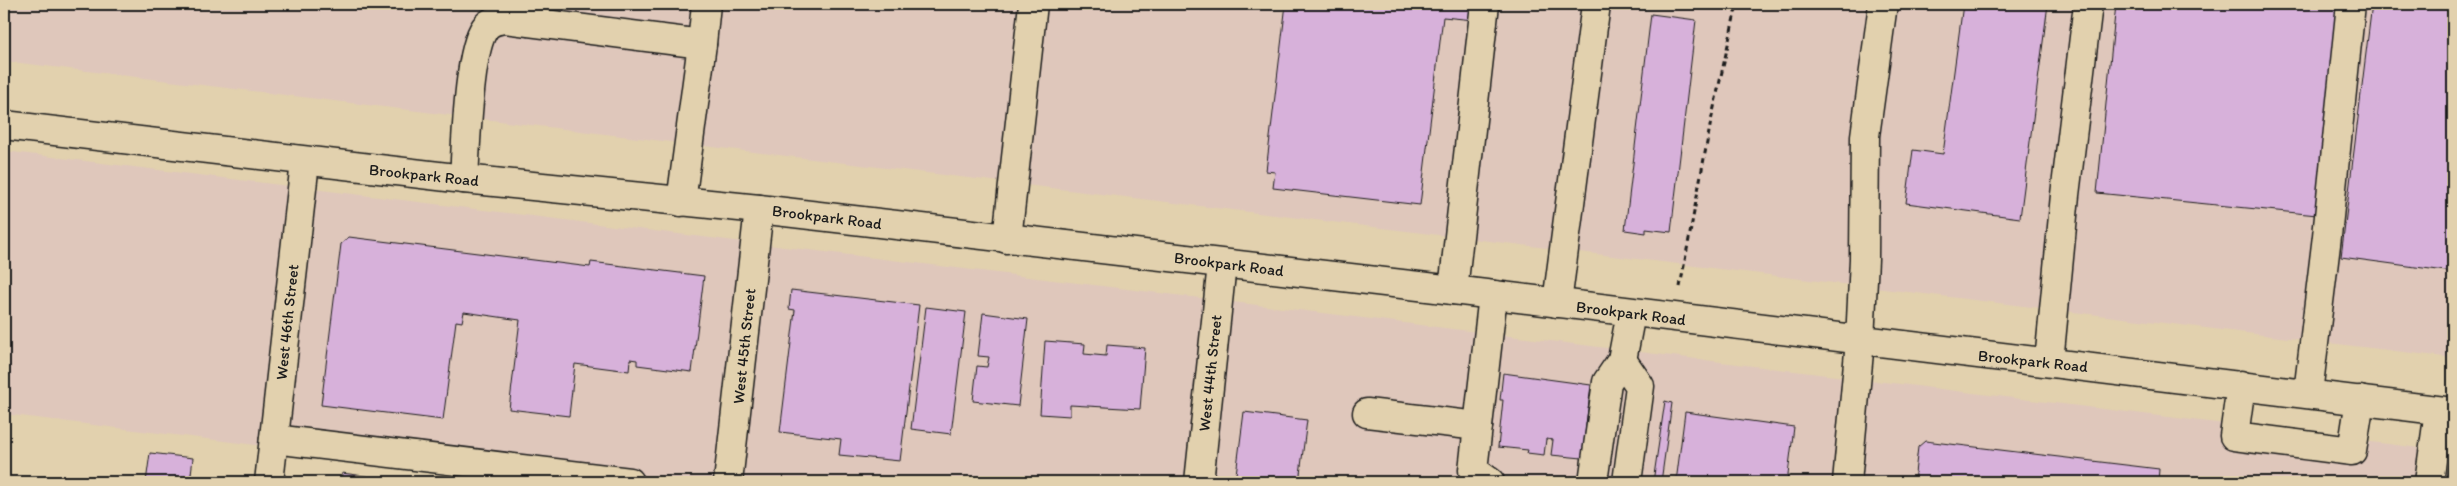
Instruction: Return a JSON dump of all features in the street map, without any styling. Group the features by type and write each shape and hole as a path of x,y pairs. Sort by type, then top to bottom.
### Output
{"main road":[{"path":"681,202 706,4"},
{"path":"1008,239 1034,4"},
{"path":"1453,290 1485,4"},
{"path":"1557,303 1596,4"},
{"path":"1847,482 1860,341 1864,259 1865,136 1883,4"},
{"path":"2050,362 2065,195 2088,4"},
{"path":"2308,393 2327,236 2350,4"},
{"path":"464,180 469,97 479,43 486,26 494,20 702,44"},
{"name":"Brookpark Road","path":"4,125 305,162 464,180 759,209 1453,290 1674,319 2050,362 2446,411"},
{"name":"West 46th Street","path":"269,482 305,162"},
{"name":"West 45th Street","path":"728,482 759,209"},
{"name":"West 44th Street","path":"1199,482 1222,264"},
{"path":"1490,482 1472,470 1493,295"},
{"path":"1593,482 1607,382 1622,360 1631,313"},
{"path":"1622,360 1640,386 1628,482"},
{"path":"2241,385 2234,436 2254,439 2352,451 2360,400"},
{"path":"2429,482 2446,411"},
{"path":"1367,413 1478,426"},
{"path":"274,439 630,482"}],"path":[{"path":"1674,319 1711,121 1738,4"}],"shaded area":[{"path":"4,4 2453,4 2453,358 4,61"},
{"path":"4,151 2453,452 2453,482 556,482 4,414"}],"building":[{"path":"1286,4 1475,4 1474,20 1443,17 1420,205 1273,188 1275,172 1266,171"},
{"path":"1963,4 2048,4 2020,218 1906,203 1913,150 1943,154"},
{"path":"2116,4 2339,4 2317,215 2097,193"},
{"path":"2372,4 2453,4 2453,272 2341,257"},
{"path":"1651,14 1696,20 1671,232 1646,229 1646,233 1625,230"},
{"path":"349,237 590,267 591,262 704,276 692,372 637,365 637,360 630,359 629,371 575,364 569,416 509,409 520,320 464,312 462,322 456,321 443,420 321,405 341,244"},
{"path":"791,290 919,305 900,461 839,455 841,439 780,432 795,310 789,309"},
{"path":"926,307 966,312 951,434 911,429"},
{"path":"983,313 1028,319 1018,406 973,401 977,366 987,367 989,357 978,356"},
{"path":"1045,341 1085,344 1084,354 1106,356 1107,345 1145,348 1140,409 1070,405 1070,416 1040,414"},
{"path":"1503,373 1591,385 1582,458 1551,455 1553,440 1546,439 1544,455 1527,453 1528,450 1498,447 1503,400 1500,400"},
{"path":"1665,401 1672,403 1661,482 1653,482"},
{"path":"1244,412 1307,420 1299,482 1235,482"},
{"path":"1685,412 1794,427 1787,482 1676,482"},
{"path":"1925,441 2159,469 2158,482 1914,482 1918,447"},
{"path":"150,453 193,458 190,482 146,482"},
{"path":"342,473 387,479 387,482 341,482"},
{"path":"1356,477 1393,482 1355,482"}]}
